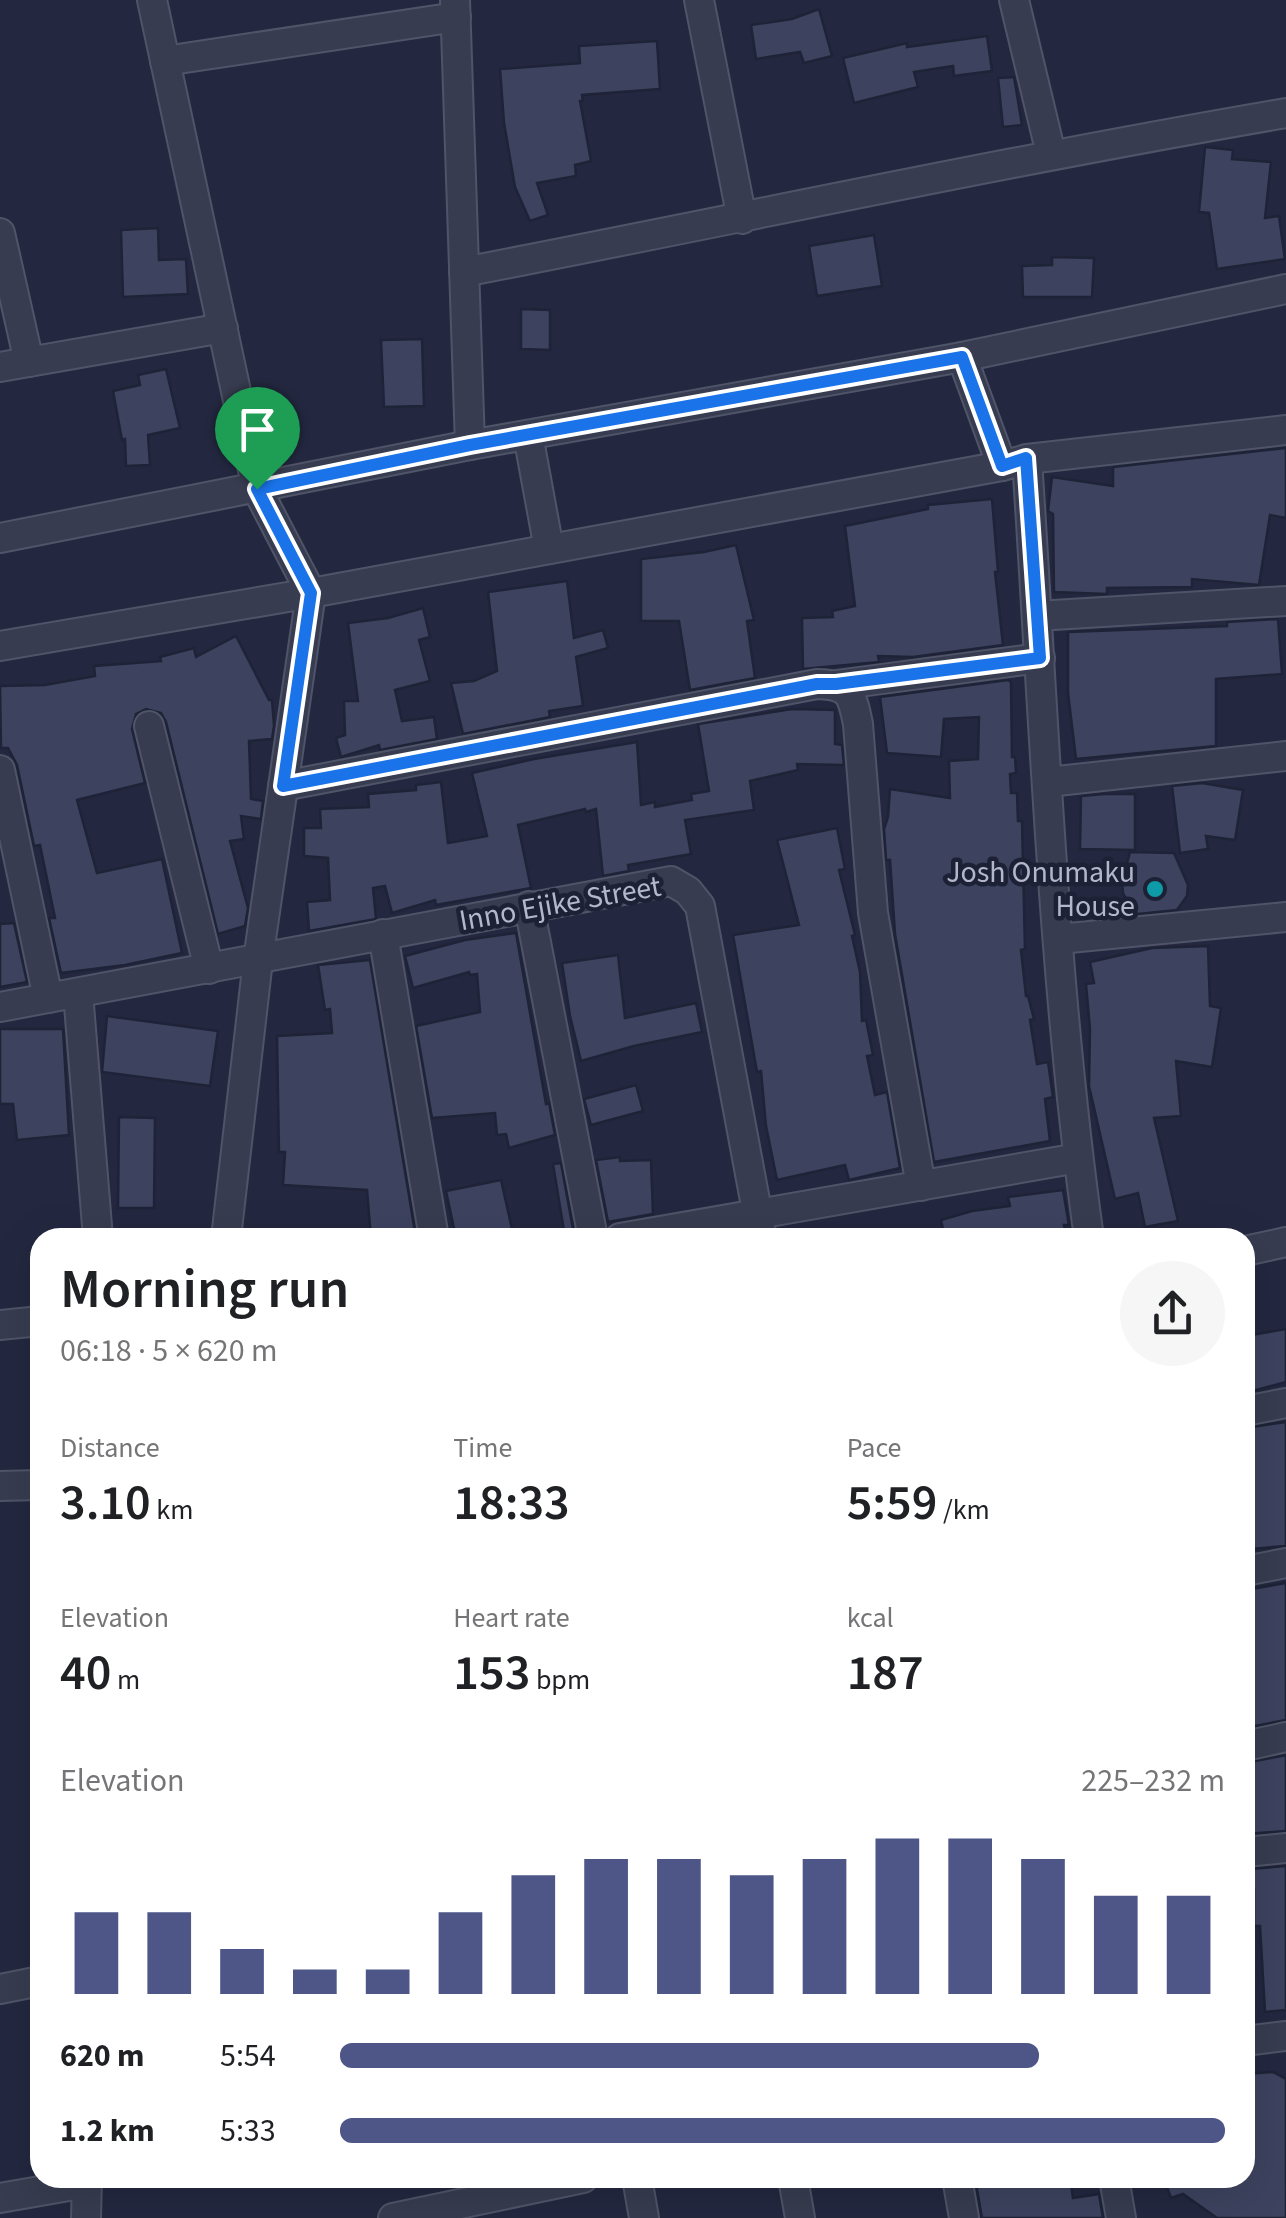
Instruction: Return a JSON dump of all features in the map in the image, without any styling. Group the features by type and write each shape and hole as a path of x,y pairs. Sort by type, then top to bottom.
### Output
{"street":[{"path":"152,0 257,489 311,593 258,960 227,1228"},
{"path":"699,0 742,219"},
{"path":"1014,0 1051,154"},
{"path":"165,61 455,9 470,445"},
{"path":"464,272 1051,154 1286,113"},
{"path":"0,233 29,362"},
{"path":"0,538 470,445 962,357 1286,289"},
{"path":"0,367 222,328"},
{"path":"962,357 1014,462 1037,616 1059,940 1088,1228"},
{"path":"0,646 311,593 1014,462 1286,430"},
{"path":"528,435 549,549"},
{"path":"1037,616 1286,601"},
{"path":"283,786 817,684 1040,658"},
{"path":"836,684 852,697 858,724 873,913 920,1186"},
{"path":"149,726 209,969"},
{"path":"1048,782 1286,756"},
{"path":"0,770 7,837 48,998"},
{"name":"Inno Ejike Street","path":"0,1006 671,882 688,891 700,906 760,1226"},
{"path":"530,906 591,1228"},
{"path":"1059,940 1286,917"},
{"path":"383,934 432,1228"},
{"path":"78,992 97,1228"},
{"path":"760,1226 920,1186 1078,1158"},
{"path":"1255,1249 1286,1242"},
{"path":"0,1324 30,1322"},
{"path":"1255,1409 1286,1403"},
{"path":"0,1486 30,1485"},
{"path":"1255,1569 1286,1563"},
{"path":"1255,1744 1286,1738"},
{"path":"1255,1851 1286,1848"},
{"path":"0,1988 30,1983"},
{"path":"1255,2034 1286,2036"},
{"path":"0,2198 48,2188"},
{"path":"86,2218 87,2188"},
{"path":"394,2218 461,2210 546,2188"},
{"path":"639,2188 644,2218"},
{"path":"795,2188 800,2218"},
{"path":"959,2188 964,2218"},
{"path":"1116,2188 1121,2218"}],"building":[{"path":"819,9 832,56 804,63 800,52 756,59 751,25 792,19"},
{"path":"987,36 992,71 954,76 953,66 914,72 918,87 854,103 843,58 907,43 907,47"},
{"path":"657,41 660,89 582,95 591,161 575,165 576,176 537,183 548,215 530,221 515,187 500,69 580,63 579,46"},
{"path":"1014,77 1022,125 1003,127 998,78"},
{"path":"1205,147 1233,150 1232,159 1271,162 1265,218 1279,216 1285,259 1217,269 1209,213 1199,212"},
{"path":"158,228 159,260 186,259 188,294 123,297 121,230"},
{"path":"874,235 882,286 817,296 809,246"},
{"path":"1052,257 1094,258 1092,297 1023,297 1022,266 1052,265"},
{"path":"521,309 550,310 550,350 521,349"},
{"path":"422,339 424,406 384,407 381,340"},
{"path":"166,369 180,428 148,435 150,465 126,466 125,439 122,440 113,391 140,385 138,375"},
{"path":"1286,448 1286,518 1270,515 1259,585 1192,579 1192,587 1107,588 1107,594 1054,592 1053,514 1048,511 1052,477 1113,486 1113,467"},
{"path":"992,499 1003,645 913,657 878,656 879,662 803,669 802,618 833,617 832,611 855,606 845,526 928,509 928,505"},
{"path":"736,545 754,620 747,621 755,678 690,690 679,621 641,621 641,559"},
{"path":"567,581 574,638 603,630 608,648 576,657 583,706 549,711 550,717 463,734 451,683 474,681 497,671 488,592"},
{"path":"423,608 430,637 419,640 430,681 395,690 402,721 434,717 437,739 380,750 379,745 341,757 336,738 345,735 344,701 358,701 348,623"},
{"path":"1278,619 1282,674 1216,679 1216,746 1076,759 1068,693 1068,632 1227,626 1227,622"},
{"path":"236,636 272,700 274,726 272,739 249,741 251,799 263,801 261,819 241,816 244,839 230,841 248,908 245,926 218,934 166,722 161,713 146,709 136,714 132,729 145,783 77,800 97,873 162,859 182,953 61,973 40,845 34,846 17,765 8,748 1,748 0,686 45,685 95,676 94,666 161,661 160,657 194,648 196,657"},
{"path":"1008,680 1016,773 1010,774 1011,793 1017,793 1018,821 1022,821 1025,949 1021,950 1026,996 1034,1019 1030,1020 1037,1064 1048,1062 1053,1097 1045,1099 1050,1141 934,1162 895,934 884,829 890,789 950,798 949,761 978,759 979,717 944,719 941,757 887,753 880,697"},
{"path":"792,709 835,710 835,744 842,745 844,765 797,764 798,770 750,781 754,810 685,820 691,854 628,865 629,871 603,876 596,809 585,809 518,825 531,888 436,905 435,900 392,913 385,886 373,888 376,919 309,931 307,902 330,900 328,858 304,856 304,828 321,828 320,809 369,807 368,794 416,790 416,785 441,782 448,843 487,836 472,773 637,742 641,805 655,802 655,807 692,800 691,794 709,791 698,724"},
{"path":"1202,783 1243,790 1235,840 1206,836 1208,849 1180,853 1172,786"},
{"path":"1135,794 1135,850 1080,849 1081,796"},
{"path":"837,828 845,869 839,870 860,972 862,1021 866,1020 873,1055 867,1056 875,1095 887,1092 900,1168 849,1180 845,1165 777,1180 766,1126 761,1071 757,1072 733,935 799,925 777,840"},
{"name":"Josh Onumaku House","path":"1130,852 1174,853 1188,885 1187,896 1177,910 1138,914 1133,911 1122,882"},
{"path":"14,923 27,982 0,987 0,924"},
{"path":"516,933 555,1135 509,1148 506,1134 497,1135 495,1113 432,1118 416,1026 480,1012 477,974 469,972 413,988 405,956 465,940"},
{"path":"1208,946 1210,1006 1221,1008 1212,1067 1176,1061 1181,1116 1154,1118 1178,1221 1145,1227 1138,1193 1115,1199 1089,1086 1086,984 1094,983 1090,962 1152,948"},
{"path":"618,955 625,1018 696,1003 702,1032 581,1061 562,963"},
{"path":"370,960 414,1228 370,1228 367,1190 283,1185 285,1152 279,1152 277,1036 332,1033 318,965"},
{"path":"107,1016 218,1031 210,1086 102,1072"},
{"path":"0,1029 63,1029 69,1135 17,1140 13,1104 0,1104"},
{"path":"636,1085 643,1111 591,1125 584,1099"},
{"path":"119,1117 155,1118 154,1208 118,1208"},
{"path":"620,1157 620,1161 651,1160 653,1214 608,1222 596,1160"},
{"path":"561,1163 573,1228 564,1228 553,1164"},
{"path":"501,1180 512,1228 454,1228 446,1191"},
{"path":"1063,1190 1069,1225 943,1228 941,1220 1010,1206 1008,1197"},
{"path":"1286,1329 1286,1382 1255,1390 1255,1334"},
{"path":"1286,1422 1286,1546 1255,1549 1255,1427"},
{"path":"1286,1583 1286,1720 1255,1726 1255,1588"},
{"path":"1286,1755 1286,1831 1255,1833 1255,1761"},
{"path":"1286,1866 1286,2010 1265,2012 1260,1926 1255,1926 1255,1869"},
{"path":"1273,2072 1286,2079 1286,2218 1217,2218 1183,2194 1171,2198 1167,2188 1255,2188 1255,2073"},
{"path":"977,2188 1072,2188 1073,2198 1099,2194 1103,2218 982,2218"}],"place":[{"name":"Josh Onumaku House","path":"1155,889"}],"route":[{"path":"962,357 1002,466 1026,458 1040,658 817,684 283,786 311,593 257,489 470,445 962,357"}]}
